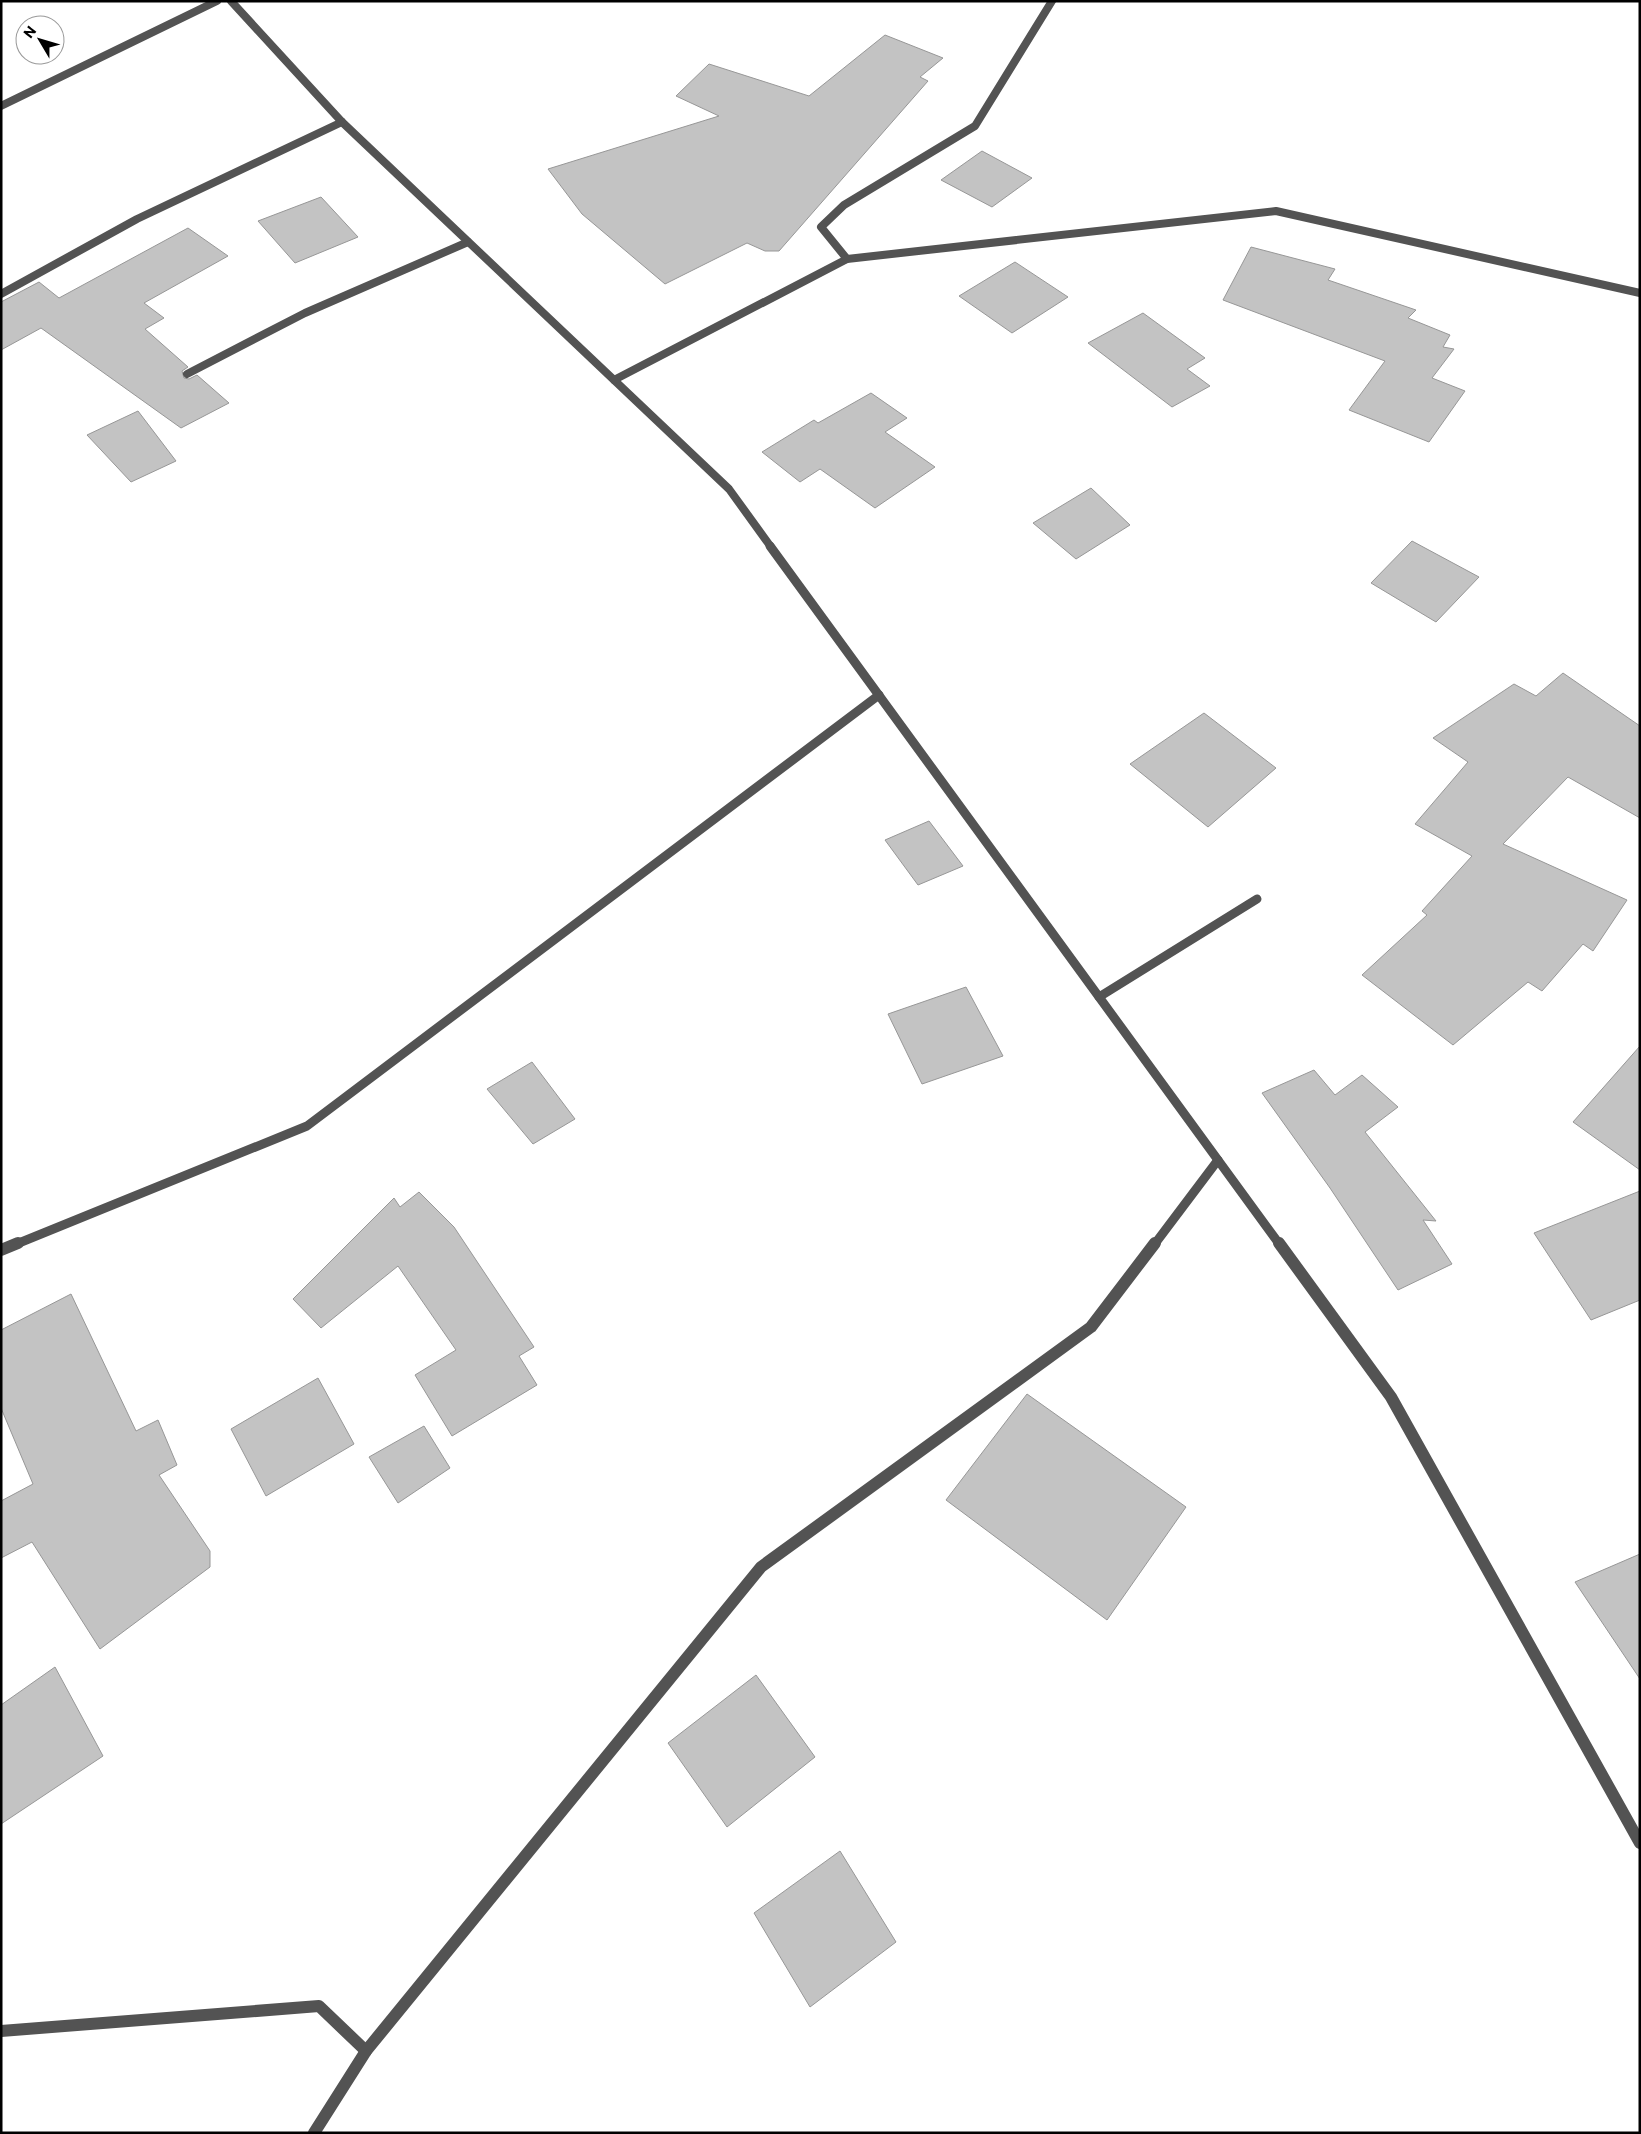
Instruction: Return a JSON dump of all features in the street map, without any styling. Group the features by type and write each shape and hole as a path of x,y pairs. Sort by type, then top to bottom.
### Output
{"street":[{"path":"1,106 217,1"},
{"path":"231,1 342,122 728,489 1391,1397 1640,1843"},
{"path":"847,259 821,227 844,205 975,126 1052,1"},
{"path":"1,294 137,218 342,122"},
{"path":"614,380 847,259 1276,212 1640,293"},
{"path":"186,374 305,313 468,242"},
{"path":"1,1250 307,1126 880,695"},
{"path":"1099,997 1257,899"},
{"path":"314,2133 366,2052 761,1567 1091,1327 1218,1160"},
{"path":"1,2032 319,2006 366,2052"}],"building":[{"path":"885,35 943,58 920,77 928,81 779,251 765,251 747,243 665,284 582,214 548,169 719,116 676,96 709,64 809,96"},
{"path":"982,151 1032,178 992,207 941,180"},
{"path":"321,197 358,237 295,263 258,221"},
{"path":"188,228 228,256 144,303 164,318 145,329 188,367 182,371 184,378 189,379 197,375 229,403 181,428 41,328 1,350 1,302 39,282 59,298"},
{"path":"1251,247 1335,269 1328,280 1416,310 1408,318 1450,335 1443,347 1454,349 1432,378 1465,391 1429,442 1349,410 1385,361 1223,300"},
{"path":"1015,262 1068,297 1012,333 959,296"},
{"path":"1143,313 1205,358 1187,369 1210,386 1172,407 1088,343"},
{"path":"871,393 907,418 885,432 935,467 875,508 820,469 800,482 762,452 814,420 818,423"},
{"path":"138,411 176,461 131,482 87,435"},
{"path":"1091,488 1130,525 1076,559 1033,523"},
{"path":"1412,541 1479,577 1436,622 1371,583"},
{"path":"1563,673 1640,726 1640,818 1568,777 1503,844 1627,900 1593,951 1583,944 1542,991 1528,982 1453,1045 1362,975 1427,915 1422,911 1472,856 1415,824 1468,762 1433,738 1514,684 1536,696"},
{"path":"1204,713 1276,768 1208,827 1130,764"},
{"path":"929,821 963,866 918,885 885,840"},
{"path":"966,987 1003,1056 922,1084 888,1014"},
{"path":"1640,1046 1640,1170 1573,1122"},
{"path":"532,1062 575,1119 533,1144 487,1089"},
{"path":"1314,1070 1335,1095 1362,1075 1398,1107 1365,1132 1436,1221 1423,1220 1452,1264 1398,1290 1330,1188 1262,1093"},
{"path":"1640,1191 1640,1300 1591,1320 1534,1233"},
{"path":"419,1192 454,1227 534,1347 519,1356 537,1385 452,1436 415,1375 456,1350 398,1266 321,1328 293,1299 394,1198 400,1207"},
{"path":"71,1294 136,1431 158,1420 177,1465 159,1475 210,1551 210,1567 100,1649 32,1542 1,1558 1,1501 33,1484 1,1408 1,1330"},
{"path":"318,1378 354,1444 266,1496 231,1429"},
{"path":"1027,1394 1186,1507 1107,1620 946,1500"},
{"path":"424,1426 450,1468 398,1503 369,1457"},
{"path":"1640,1554 1640,1679 1575,1582"},
{"path":"55,1667 103,1756 1,1824 1,1705"},
{"path":"756,1675 815,1757 727,1827 668,1743"},
{"path":"840,1851 896,1942 810,2007 754,1913"}]}
